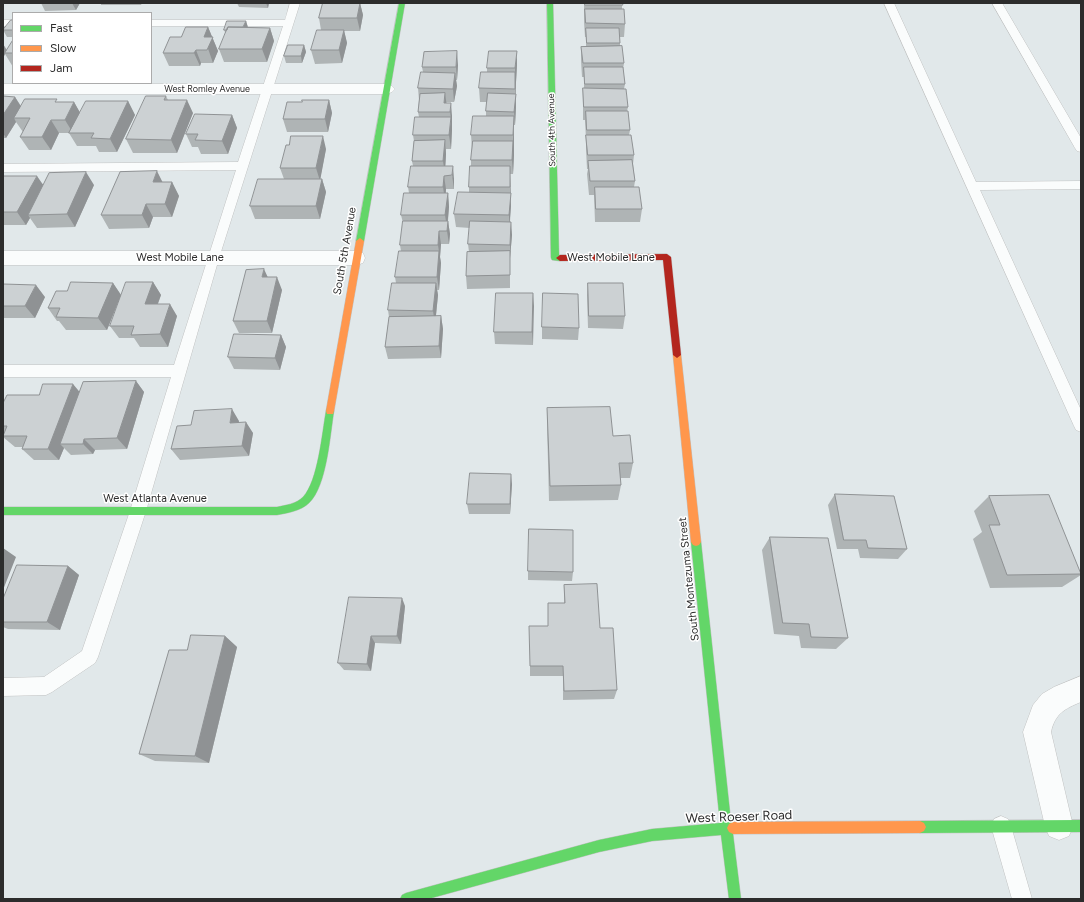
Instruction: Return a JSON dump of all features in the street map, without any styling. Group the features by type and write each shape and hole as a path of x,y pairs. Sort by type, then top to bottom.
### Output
{"street":[{"name":"South 5th Avenue","path":"306,500 314,490 318,476 402,3"},
{"name":"South 4th Avenue","path":"550,3 555,258"},
{"name":"West Romley Avenue","path":"3,89 387,90"},
{"name":"West Mobile Lane","path":"555,258 667,257"},
{"name":"South Montezuma Street","path":"667,257 726,828 735,899"},
{"name":"West Mobile Lane","path":"3,258 356,258"},
{"name":"West Atlanta Avenue","path":"3,511 277,511 292,507 306,500"},
{"path":"1070,826 1037,732 1040,717 1047,707 1056,699 1081,689"},
{"name":"West Roeser Road","path":"406,899 599,846 652,835 726,828 1070,826"}],"lane":[{"path":"3,687 46,686 89,657 138,511 213,258 295,3"},
{"path":"889,3 1081,426"},
{"path":"997,3 1081,148"},
{"path":"152,23 289,23"},
{"path":"3,168 242,166"},
{"path":"972,186 1081,185"},
{"path":"3,371 179,371"},
{"path":"1001,826 1022,899"}],"building":[{"path":"323,3 360,3 357,18 319,18"},
{"path":"585,3 622,3 623,5 585,5"},
{"path":"585,9 624,9 625,24 586,23"},
{"path":"11,20 12,20 12,30 3,30"},
{"path":"227,21 246,21 243,27 228,27 227,30 224,30"},
{"path":"186,27 208,27 204,37 213,37 207,50 196,50 194,53 163,53 170,37 181,37"},
{"path":"228,27 270,28 262,49 219,49"},
{"path":"586,28 619,28 620,43 587,43"},
{"path":"317,30 344,30 339,50 311,50"},
{"path":"12,42 12,53 5,53"},
{"path":"288,45 304,45 301,56 284,56"},
{"path":"622,46 624,63 583,63 581,47"},
{"path":"457,51 456,67 422,67 424,52"},
{"path":"489,51 517,51 515,68 487,68"},
{"path":"584,67 623,67 625,84 585,84"},
{"path":"421,72 455,73 453,89 418,88"},
{"path":"481,72 515,72 515,89 479,88"},
{"path":"583,88 626,89 628,107 584,107"},
{"path":"445,93 444,103 451,103 450,112 418,112 420,94"},
{"path":"488,93 516,94 514,112 486,111"},
{"path":"3,96 15,97 3,115"},
{"path":"146,96 166,96 164,100 187,100 171,140 126,139"},
{"path":"25,99 57,99 55,102 74,102 65,120 51,120 42,137 20,137 30,118 14,118"},
{"path":"302,100 329,100 325,119 283,119 287,102 302,102"},
{"path":"86,101 128,101 110,139 91,138 94,133 69,133"},
{"path":"586,111 628,111 630,130 587,130"},
{"path":"195,114 232,115 222,141 195,140 198,134 186,134"},
{"path":"473,116 514,116 513,135 471,135"},
{"path":"415,117 451,117 449,135 413,135"},
{"path":"586,135 631,135 634,155 588,155"},
{"path":"291,136 323,136 316,168 280,168 286,145 289,145"},
{"path":"445,140 443,161 412,161 414,141"},
{"path":"473,141 513,141 512,160 471,160"},
{"path":"632,160 635,181 590,181 588,161"},
{"path":"411,166 453,166 452,175 444,176 443,187 408,187"},
{"path":"470,166 510,166 510,187 469,187"},
{"path":"157,171 153,182 172,182 165,204 146,204 142,215 101,215 120,172"},
{"path":"86,172 67,214 28,215 49,173"},
{"path":"3,176 37,176 17,212 3,212"},
{"path":"258,179 322,179 316,206 250,206"},
{"path":"595,187 639,187 642,209 596,209"},
{"path":"458,192 511,193 509,215 454,214"},
{"path":"404,193 448,193 445,215 401,215"},
{"path":"403,221 448,221 447,231 439,231 438,245 400,245"},
{"path":"470,221 511,222 510,245 468,244"},
{"path":"399,251 439,251 437,277 395,277"},
{"path":"510,251 510,275 466,276 467,252"},
{"path":"264,269 262,277 277,277 267,321 233,321 246,270"},
{"path":"71,282 113,283 98,318 56,317 60,308 48,308 56,291 67,291"},
{"path":"126,282 153,282 145,304 170,304 160,334 131,335 134,326 110,326"},
{"path":"392,283 436,283 433,311 388,310"},
{"path":"588,283 623,283 625,316 589,316"},
{"path":"3,284 36,285 25,306 3,306"},
{"path":"496,293 533,293 532,332 494,332"},
{"path":"543,293 578,294 579,328 542,327"},
{"path":"441,316 439,346 385,347 389,317"},
{"path":"234,334 281,335 275,358 228,357"},
{"path":"136,381 117,438 84,439 83,444 60,444 83,382"},
{"path":"43,384 73,384 48,449 22,449 27,436 3,436 7,426 3,426 3,403 7,395 39,395"},
{"path":"610,407 613,436 630,435 633,463 619,463 621,485 550,486 547,408"},
{"path":"232,409 230,423 246,422 242,446 171,449 177,426 191,425 194,411"},
{"path":"470,473 511,474 510,504 467,504"},
{"path":"835,494 894,496 907,549 868,548 866,540 844,540"},
{"path":"1049,495 1081,574 1007,575 989,525 1000,525 989,496"},
{"path":"529,529 573,530 573,572 528,571"},
{"path":"770,537 828,538 848,638 811,637 809,624 783,623"},
{"path":"17,565 68,566 47,622 3,622 3,599"},
{"path":"597,584 600,628 613,628 617,690 564,691 563,666 530,666 529,626 548,626 548,603 565,603 564,585"},
{"path":"349,597 402,598 397,636 371,636 367,664 338,663"},
{"path":"191,635 225,636 195,756 139,754 169,650 187,650"}],"traffic: fast":[{"path":"360,241 402,3"},
{"path":"550,3 555,258 560,258"},
{"path":"3,511 277,511 292,507 306,500 316,483 330,411"},
{"path":"696,542 726,828 735,899"},
{"path":"920,827 1081,826"},
{"path":"406,899 599,846 652,835 733,828"}],"traffic: slow":[{"path":"330,411 360,241"},
{"path":"677,355 696,542"},
{"path":"733,828 920,827"}],"traffic: jam":[{"path":"560,258 667,257 677,355"}]}
